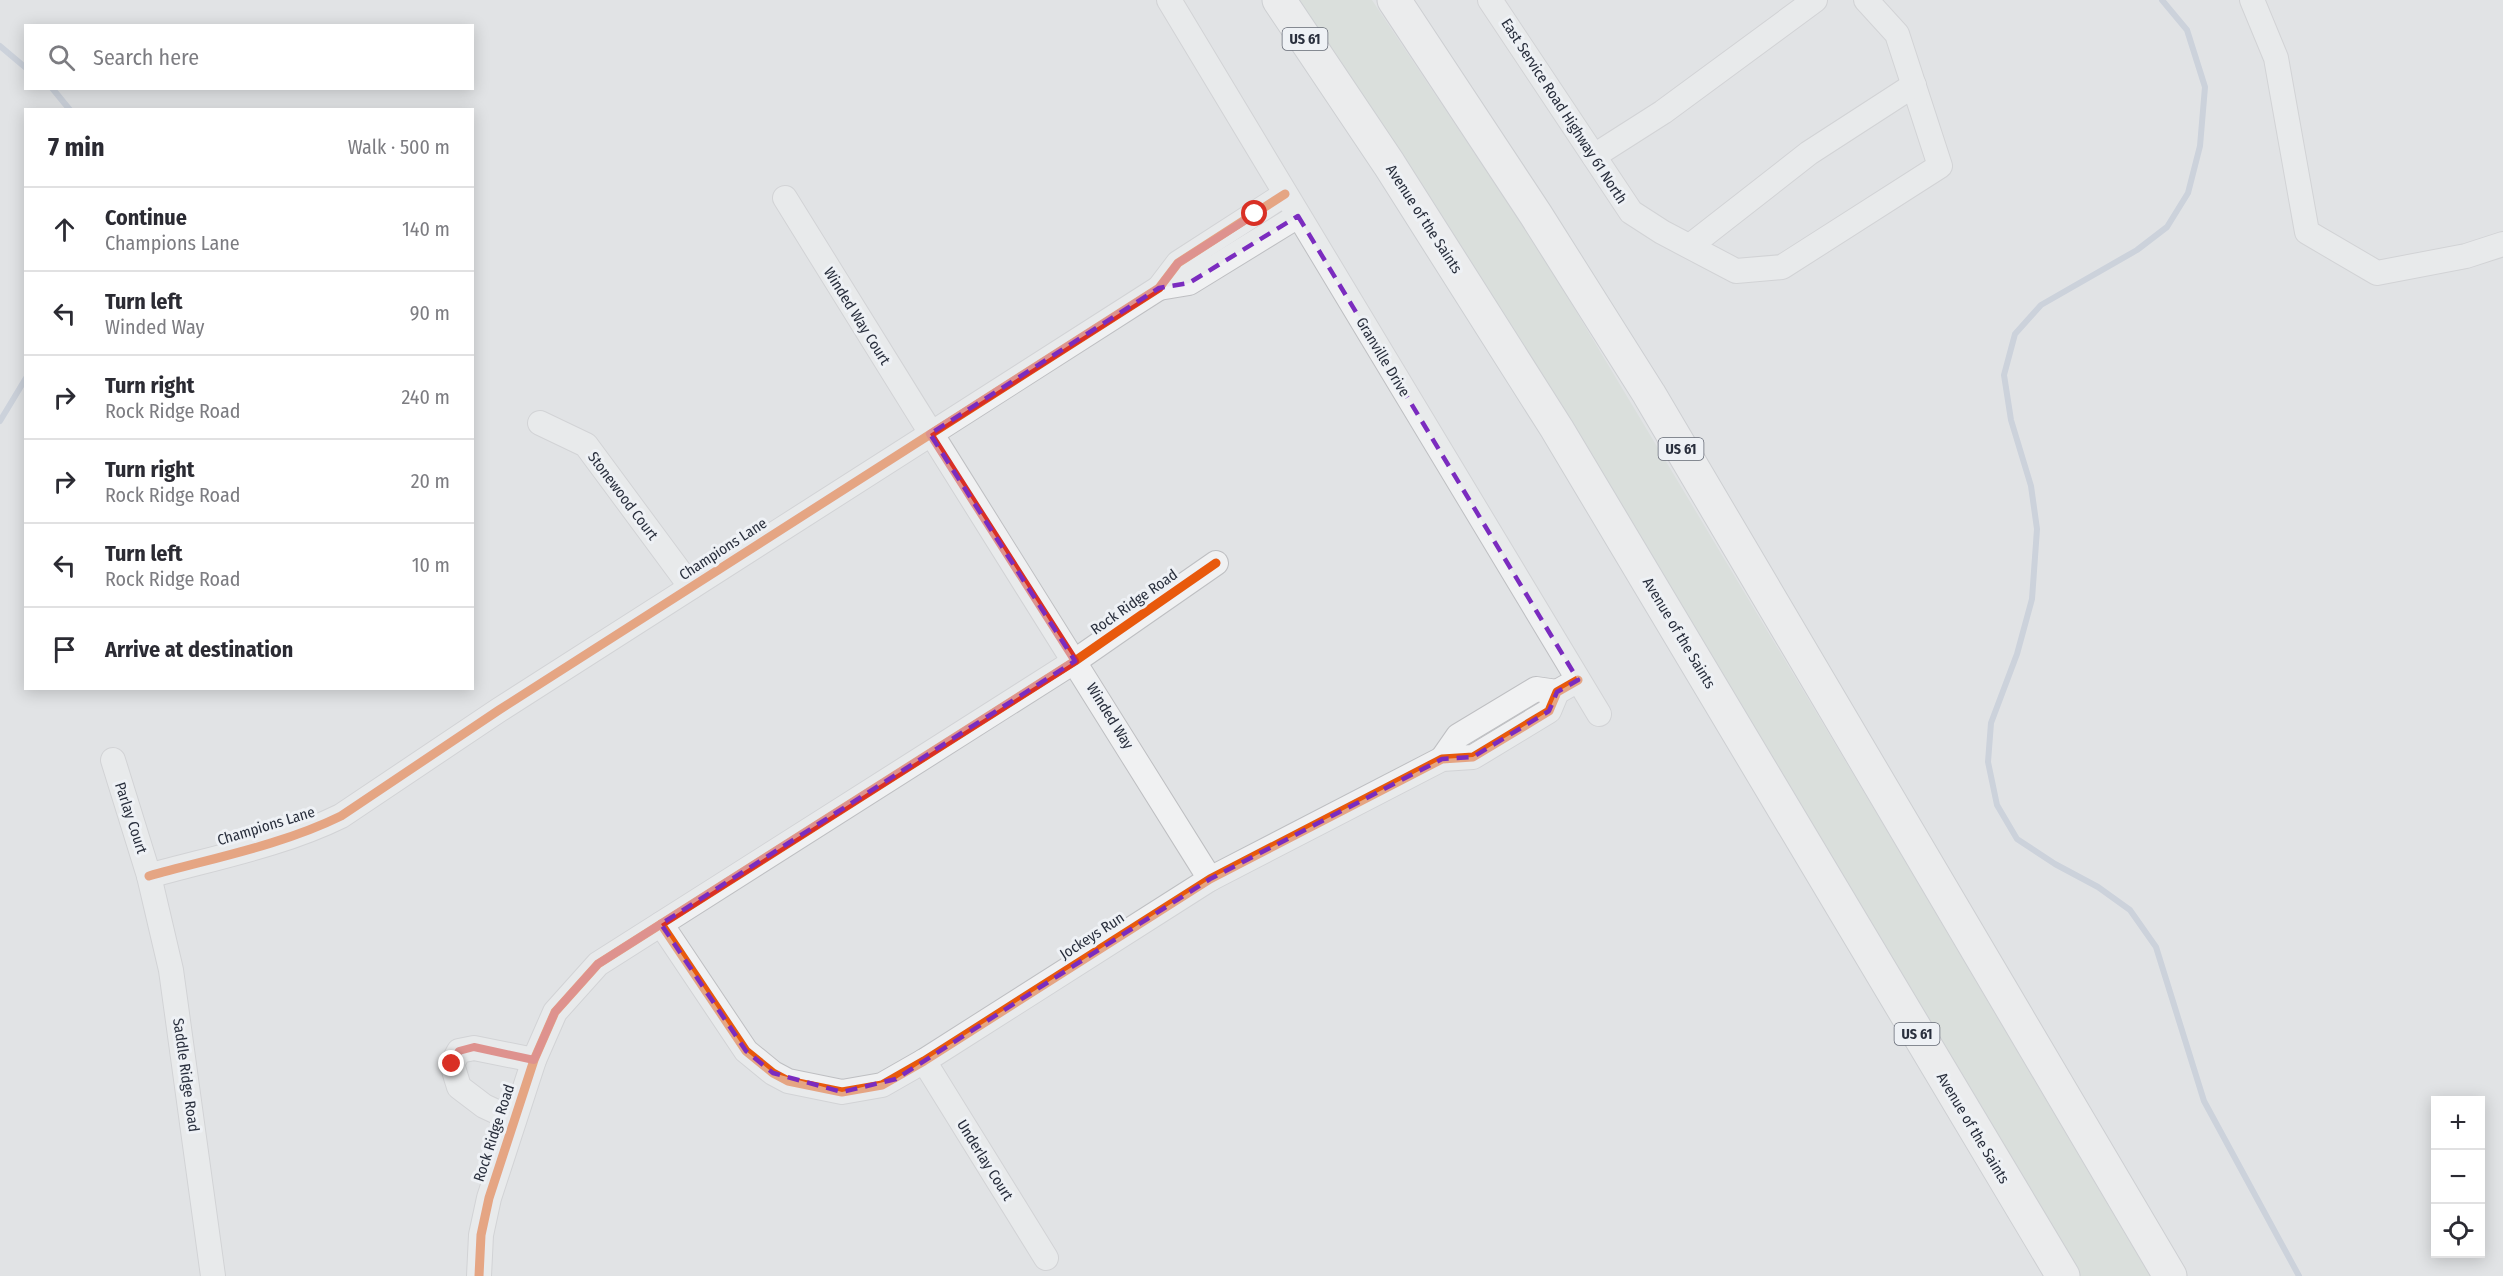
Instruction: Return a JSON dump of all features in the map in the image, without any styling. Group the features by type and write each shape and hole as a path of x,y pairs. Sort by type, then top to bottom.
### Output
{"highway":[{"name":"Avenue of the Saints","path":"1279,0 1401,183 1557,429 2063,1276"},
{"name":"US 61","path":"1394,0 1542,225 1648,394 2170,1276"}],"street":[{"name":"Granville Drive","path":"1169,0 1298,216 1568,686 1599,714"},
{"name":"East Service Road Highway 61 North","path":"1490,0 1631,212 1736,271 1782,267 1940,166 1914,85"},
{"path":"1594,156 1663,112 1815,0"},
{"path":"1690,246 1809,153 1914,85 1897,34 1866,0"},
{"path":"2252,0 2276,58 2307,232 2377,273 2466,256 2503,244"},
{"name":"Champions Lane","path":"149,876 319,827 341,816 499,710 1159,288 1178,263 1285,194"},
{"name":"Winded Way Court","path":"785,198 930,434"},
{"name":"Champions Lane","path":"1159,288 1189,283 1298,216"},
{"name":"Stonewood Court","path":"540,423 586,445 691,587"},
{"name":"Winded Way","path":"930,434 1075,661 1210,879"},
{"name":"Rock Ridge Road","path":"479,1276 481,1235 489,1198 534,1060 555,1012 598,964 1075,661 1216,563"},
{"name":"Jockeys Run","path":"662,924 746,1051 773,1073 788,1081 842,1092 882,1085 924,1061 1210,879 1442,759 1473,757 1550,711 1568,686"},
{"name":"Parlay Court","path":"113,760 149,876"},
{"name":"Saddle Ridge Road","path":"149,876 171,970 213,1276"},
{"name":"Rock Ridge Road","path":"514,1120 484,1106 459,1087 452,1064 459,1051 474,1047 534,1060"},
{"name":"Underlay Court","path":"924,1061 1046,1258"}],"highlighted area":[{"path":"1298,216 1578,680 1557,692 1549,711 1473,757 1442,759 1210,879 896,1079 842,1092 773,1073 746,1051 661,924 1075,661 930,434 1159,288 1189,283"}],"shaded area":[{"path":"1295,0 1372,0 1543,256 2150,1276 2080,1276"}],"waterway":[{"path":"2162,0 2187,30 2205,87 2200,146 2188,193 2167,227 2137,250 2041,305 2015,334 2004,375 2011,420 2031,486 2037,529 2032,599 2017,654 1991,723 1988,762 1997,805 2017,839 2055,864 2098,887 2130,910 2156,947 2204,1101 2299,1276"},
{"path":"0,46 24,66"},
{"path":"54,90 68,108"},
{"path":"0,421 24,381"}],"cycle path":[{"path":"149,876 271,843 341,816 499,710 1159,288 1178,263 1285,194"},
{"path":"479,1276 481,1235 489,1198 534,1060 555,1012 598,964 1075,661 1216,563"},
{"path":"661,924 746,1051 773,1073 788,1081 842,1092 882,1085 924,1061 1210,879 1442,759 1473,757 1549,711 1557,692 1578,680"}],"route":[{"path":"452,1064 459,1051 474,1047 534,1060 555,1012 598,964 1075,661 930,434 1159,288 1178,263 1255,214"}]}
